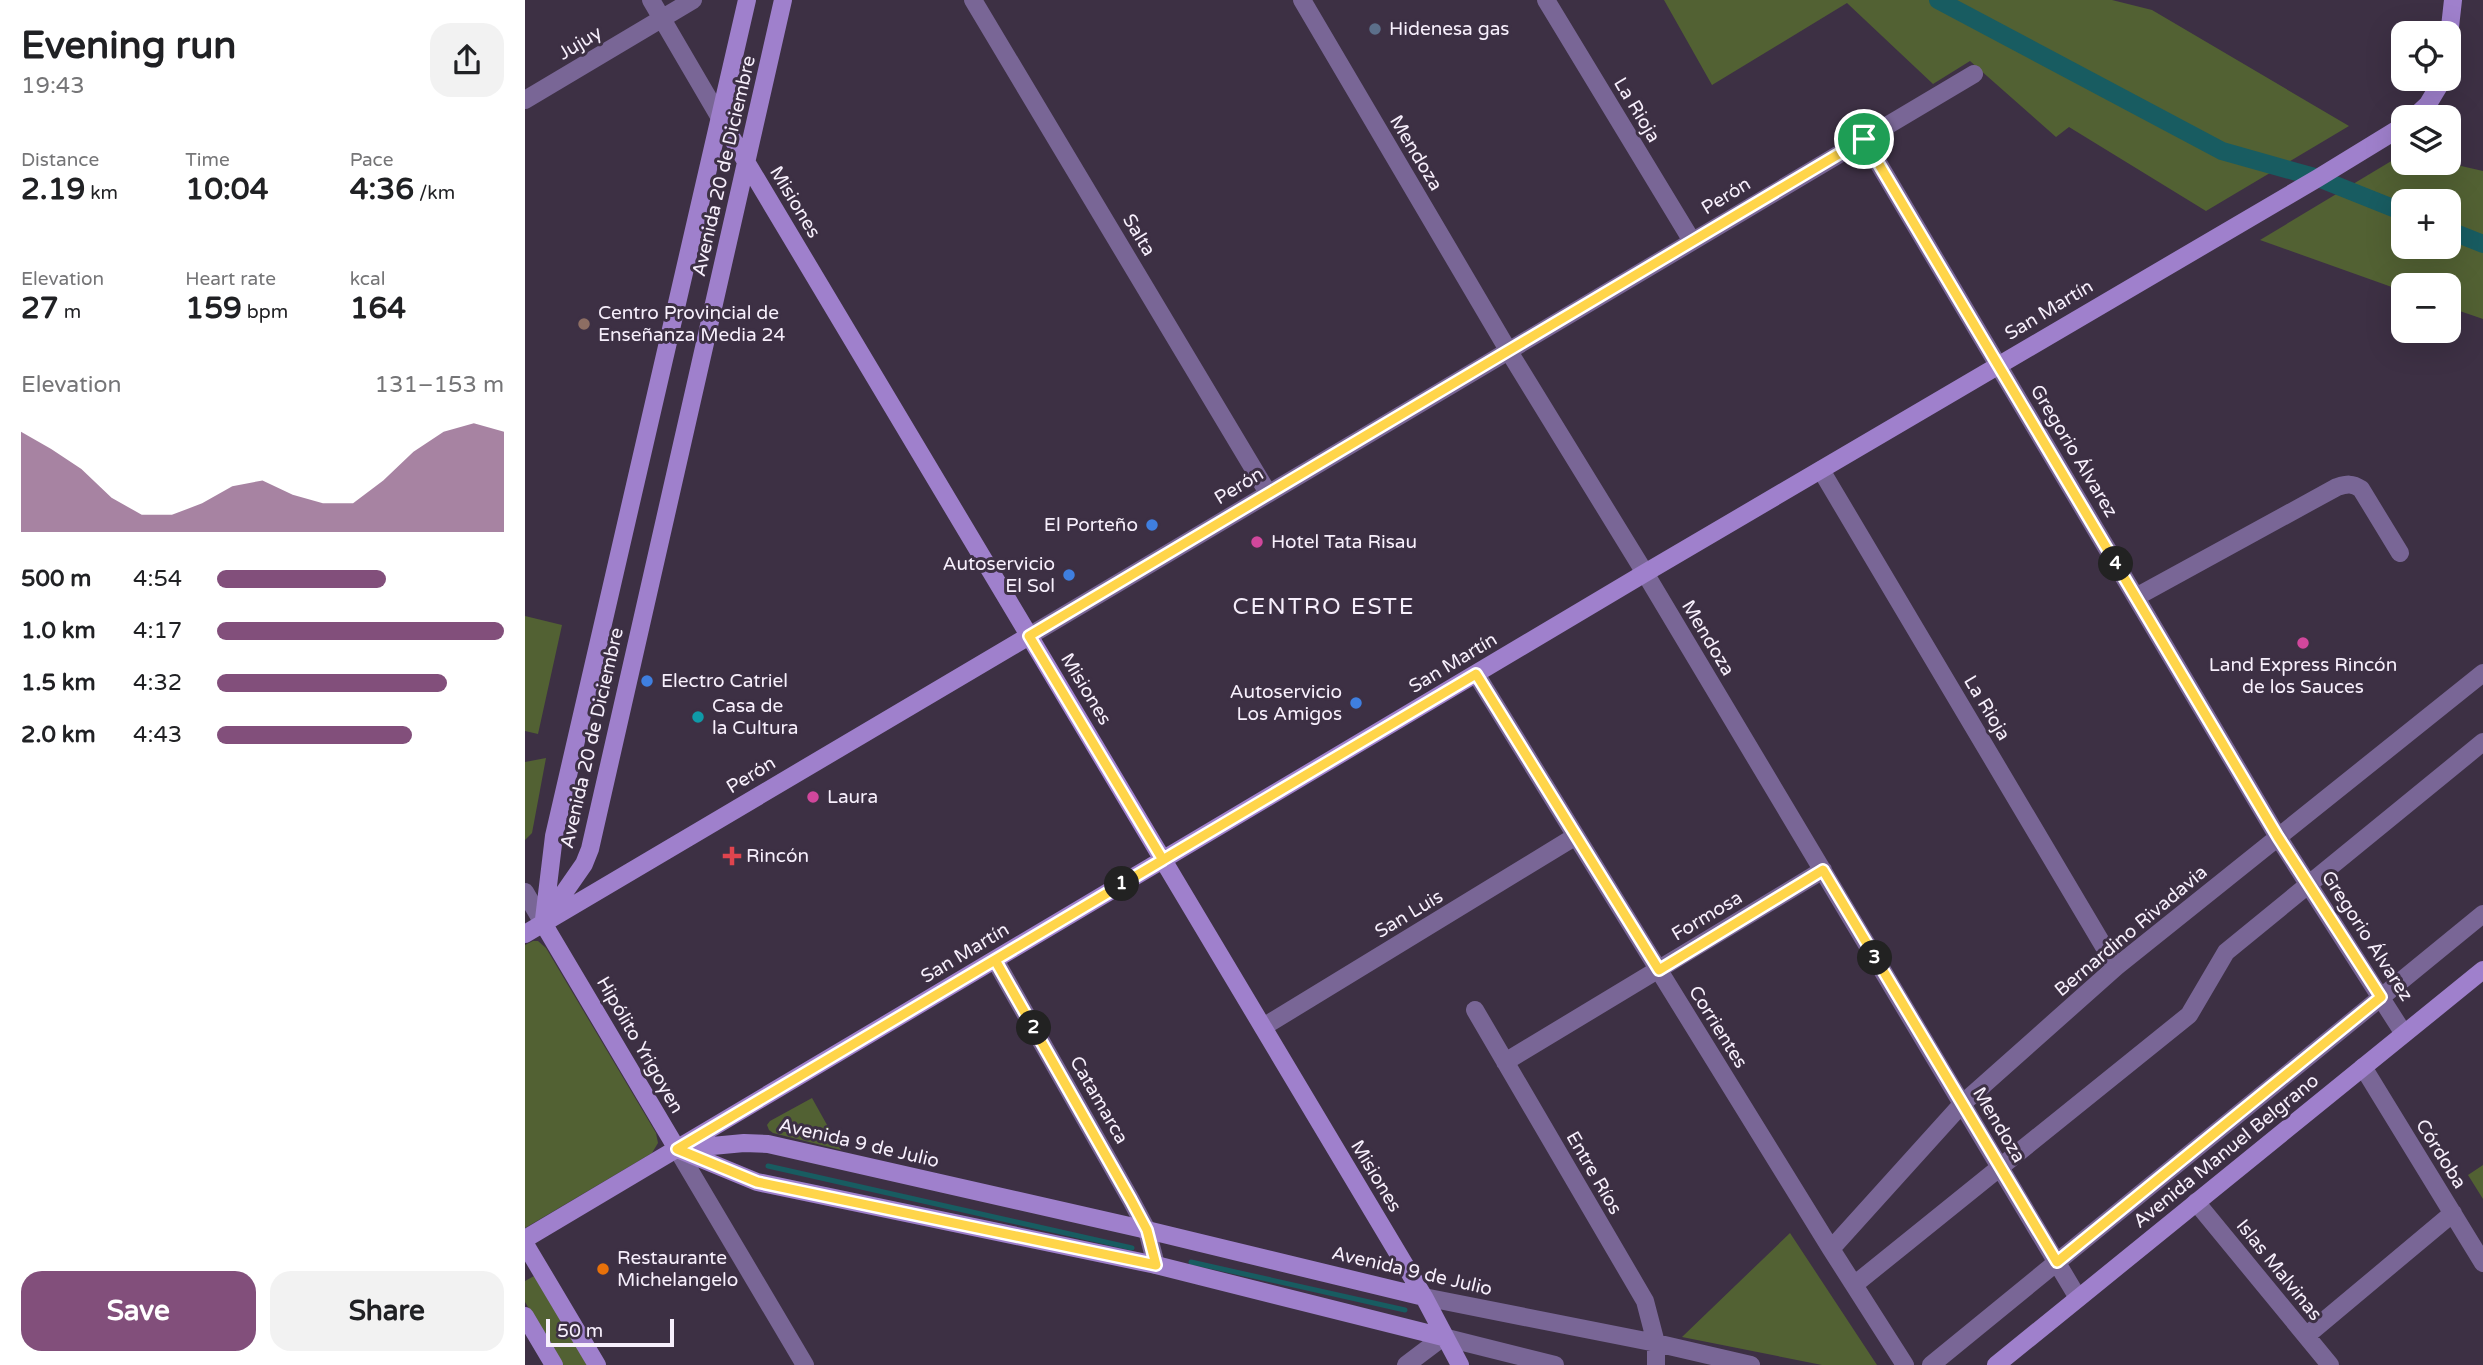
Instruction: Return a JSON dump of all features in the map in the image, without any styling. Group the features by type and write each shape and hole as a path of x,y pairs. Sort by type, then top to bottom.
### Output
{"street":[{"name":"Misiones","path":"651,0 1424,1297 1460,1365"},
{"name":"Jujuy","path":"525,100 693,0"},
{"name":"Avenida 20 de Diciembre","path":"543,923 554,836 747,0"},
{"name":"Avenida 20 de Diciembre","path":"543,923 584,864 590,849 783,0"},
{"name":"Salta","path":"973,0 1268,492"},
{"name":"Mendoza","path":"1301,0 1508,350 1645,573 2078,1298"},
{"name":"La Rioja","path":"1546,0 1692,241"},
{"path":"2451,21 2453,0"},
{"name":"Perón","path":"525,934 1974,74"},
{"name":"San Martín","path":"525,1242 1645,573 2391,132"},
{"name":"Gregorio Álvarez","path":"1864,139 2278,837 2405,1034"},
{"name":"La Rioja","path":"1821,470 2116,967"},
{"path":"2136,597 2346,484 2354,484 2361,489 2400,553"},
{"name":"Bernardino Rivadavia","path":"1831,1250 1962,1104 2116,967 2483,673"},
{"name":"Corrientes","path":"1476,674 1831,1250 1905,1365"},
{"path":"1854,1284 2189,1015 2226,952 2483,742"},
{"name":"San Luis","path":"1263,1027 1576,836"},
{"name":"Formosa","path":"1505,1062 1823,870"},
{"name":"Hipólito Yrigoyen","path":"525,892 804,1365"},
{"path":"1931,1365 2483,914"},
{"name":"Catamarca","path":"995,960 1147,1230 1156,1265"},
{"name":"Avenida Manuel Belgrano","path":"1996,1365 2483,970"},
{"name":"Entre Ríos","path":"1475,1010 1645,1301 1656,1343 1655,1365"},
{"name":"Córdoba","path":"2363,1067 2483,1263"},
{"name":"Avenida 9 de Julio","path":"677,1149 768,1144 1147,1230 1424,1297 1656,1343 1751,1365"},
{"path":"677,1149 757,1182 1156,1265 1555,1365"},
{"name":"Islas Malvinas","path":"2196,1202 2330,1365"},
{"path":"2306,1336 2453,1213"},
{"path":"525,1242 597,1365"},
{"path":"525,1316 554,1365"},
{"path":"1406,1365 1443,1337"}],"green space":[{"path":"1664,0 2112,0 2152,10 2349,126 2206,211 2069,127 2056,137 1970,61 1933,84 1847,3 1712,85"},
{"path":"2391,161 2391,175 2461,175 2461,166 2483,171 2483,319 2461,311 2461,273 2391,273 2391,287 2260,240"},
{"path":"525,616 562,625 538,734 525,731"},
{"path":"546,758 532,833 525,840 525,762"},
{"path":"538,941 546,948 656,1133 658,1143 652,1153 525,1228 525,945"},
{"path":"812,1098 841,1150 769,1130 767,1125 770,1121"},
{"path":"2483,1165 2483,1199 2468,1175"},
{"path":"1790,1233 1877,1365 1822,1365 1682,1337"},
{"path":"534,1276 588,1365 563,1365 525,1302 525,1281"}],"waterway":[{"path":"1938,0 2222,151 2318,178 2391,207"},
{"path":"2461,235 2483,244"},
{"path":"768,1166 1132,1248"},
{"path":"1191,1262 1405,1310"}],"place":[{"name":"Hidenesa gas","path":"1375,29"},
{"name":"Centro Provincial de Enseñanza Media 24","path":"584,324"},
{"name":"El Porteño","path":"1152,525"},
{"name":"Hotel Tata Risau","path":"1257,542"},
{"name":"Autoservicio El Sol","path":"1069,575"},
{"name":"Land Express Rincón de los Sauces","path":"2303,643"},
{"name":"Electro Catriel","path":"647,681"},
{"name":"Autoservicio Los Amigos","path":"1356,703"},
{"name":"Casa de la Cultura","path":"698,717"},
{"name":"Laura","path":"813,797"},
{"name":"Rincón","path":"732,856"},
{"name":"Restaurante Michelangelo","path":"603,1269"}],"district":[{"name":"CENTRO ESTE","path":"1324,607"}],"route":[{"path":"1864,139 2278,837 2381,997 2057,1262 1823,870 1659,970 1476,674 995,960 1147,1230 1156,1265 757,1182 677,1149 1163,860 1029,636 1864,139"}]}
